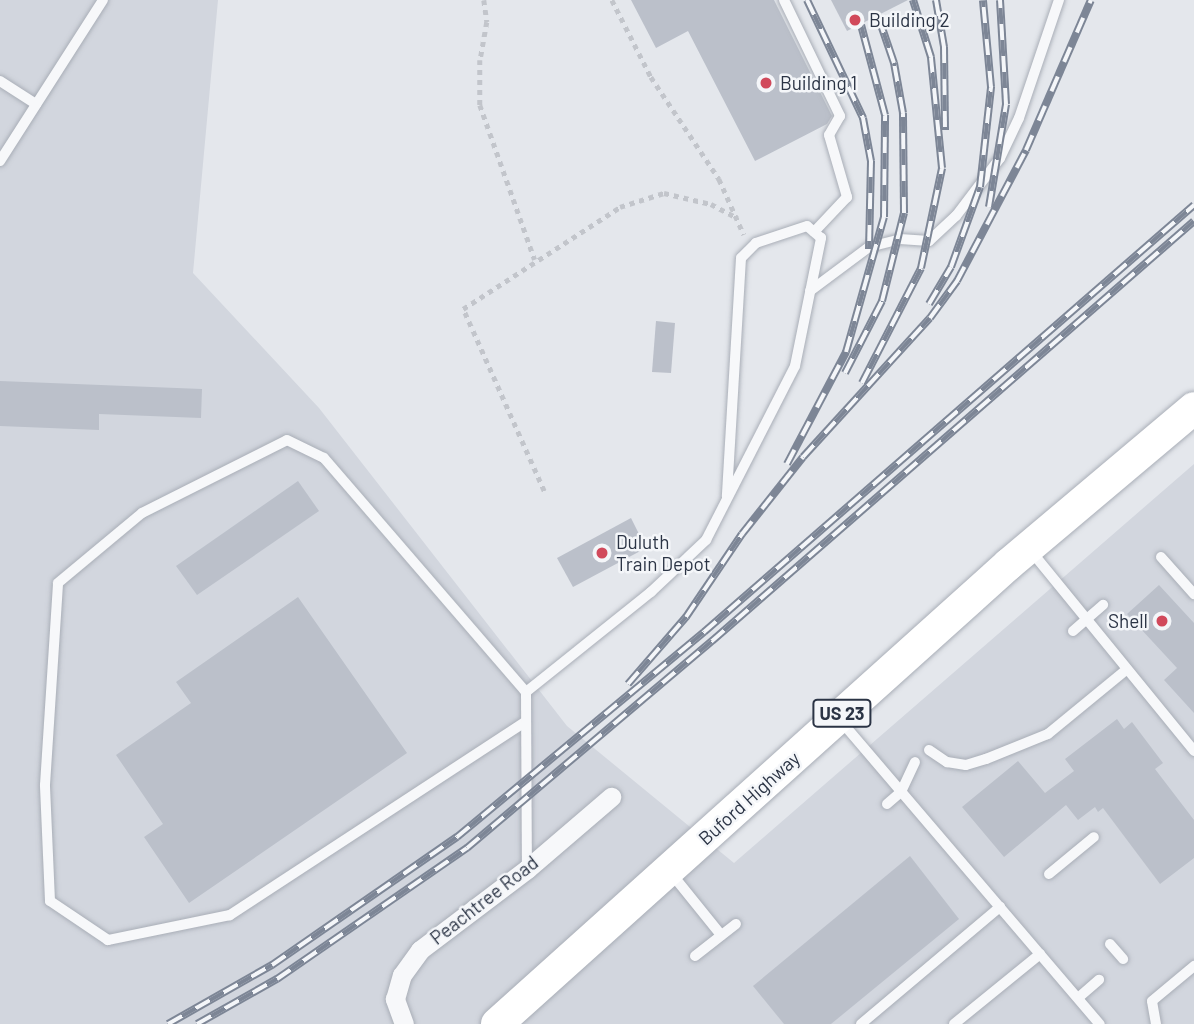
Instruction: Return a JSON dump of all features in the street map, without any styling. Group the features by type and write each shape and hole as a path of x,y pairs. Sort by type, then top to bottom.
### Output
{"main road":[{"name":"Buford Highway","path":"510,1020 838,717 1028,548 1194,408"}],"street":[{"name":"Peachtree Road","path":"404,1024 395,999 402,975 420,950 527,869 611,797"}],"lane":[{"path":"0,161 103,0"},
{"path":"784,0 840,116 829,135 847,197 814,232"},
{"path":"810,292 869,247 900,239 929,242 956,216 1000,159 1014,128 1059,0"},
{"path":"0,81 36,104"},
{"path":"526,692 651,593 706,540 795,366 821,238 807,226 750,249 741,258 727,497"},
{"path":"524,722 230,915 108,940 50,901 45,785 58,583 142,513 287,440 324,458 526,692 524,722 527,869"},
{"path":"1028,548 1194,751"},
{"path":"1161,557 1194,594"},
{"path":"1073,631 1103,606"},
{"path":"929,750 947,762 966,765 1048,734 1127,669"},
{"path":"838,717 1100,1024"},
{"path":"887,803 901,792 915,762"},
{"path":"1049,874 1094,838"},
{"path":"669,871 721,936"},
{"path":"861,1024 1000,907"},
{"path":"695,956 736,923"},
{"path":"1110,944 1123,959"},
{"path":"954,1024 1040,954"},
{"path":"1158,1023 1152,1001 1194,966"},
{"path":"1078,998 1099,980"}],"path":[{"path":"484,0 480,105 535,260"},
{"path":"612,0 651,76 719,179 750,249"},
{"path":"544,491 463,309 620,207 664,193 711,204 737,218"}],"shaded area":[{"path":"0,0 218,0 193,273 319,408 567,726 734,863 1194,464 1194,1024 0,1024"}],"building":[{"name":"Building 1","path":"631,0 774,0 832,116 827,124 755,161 688,31 656,48"},
{"name":"Building 2","path":"831,0 908,0 847,31"},
{"path":"656,321 675,323 671,373 652,372"},
{"path":"0,381 202,389 201,418 99,414 99,430 0,426"},
{"path":"298,481 319,511 197,595 176,566"},
{"name":"Duluth Train Depot","path":"631,518 646,548 573,587 557,558"},
{"path":"1159,585 1194,623 1194,713 1164,680 1177,668 1127,614"},
{"path":"298,597 407,753 189,903 144,837 163,824 116,755 191,703 176,682"},
{"path":"1117,719 1124,729 1132,722 1163,763 1155,769 1194,820 1194,858 1160,884 1103,808 1098,812 1095,807 1078,820 1066,805 1004,857 962,807 1018,761 1045,793 1074,771 1065,759"},
{"path":"910,856 959,919 831,1024 784,1024 753,986"}],"railway":[{"path":"807,0 863,118 871,161 869,249"},
{"path":"862,383 921,268 942,168 931,57 913,0"},
{"path":"936,0 944,47 945,130"},
{"path":"929,304 951,267 980,187 991,87 983,0"},
{"path":"989,207 1006,104 1000,0"},
{"path":"628,684 686,617 742,534 803,457 930,318 957,281 1026,150 1091,0"},
{"path":"845,373 882,301 904,213 903,113 894,63 878,16"},
{"path":"787,464 846,352 884,217 885,115 861,25"},
{"path":"168,1024 272,965 457,837 704,632 1194,205"},
{"path":"197,1024 277,979 467,848 712,641 1194,221"}],"place":[{"name":"Building 2","path":"855,20"},
{"name":"Building 1","path":"766,83"},
{"name":"Duluth Train Depot","path":"602,553"},
{"name":"Shell","path":"1162,621"}]}
